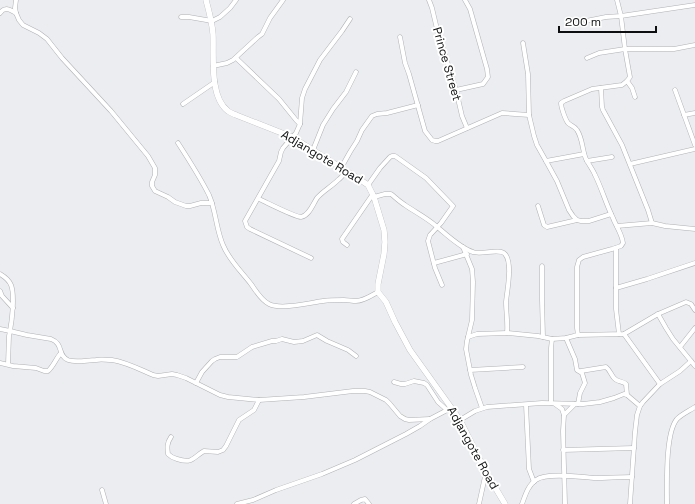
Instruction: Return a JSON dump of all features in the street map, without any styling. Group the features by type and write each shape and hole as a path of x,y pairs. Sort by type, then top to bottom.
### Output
{"street":[{"path":"16,0 16,13 23,25 46,39 83,82 111,111 148,156 155,168 155,175 152,182 152,186 155,191 186,206 212,203"},
{"name":"Adjangote Road","path":"206,0 212,21 213,66 215,82 218,97 228,111 284,133 368,185 374,195 384,230 385,242 378,292 386,302 410,350 449,409 460,420 486,472 505,504"},
{"path":"181,17 189,16 212,21 220,17 236,0"},
{"path":"213,66 227,63 236,58 262,34 270,18 283,0"},
{"name":"Prince Street","path":"429,0 456,90 462,116 467,128"},
{"path":"456,90 483,84 488,77 470,9 465,0"},
{"path":"578,335 577,267 579,260 583,257 616,248 621,246 623,243 595,174 584,154 582,141 577,130 568,123 561,107 561,103 592,89 622,85 630,77 621,16 617,0"},
{"path":"586,21 695,5"},
{"path":"0,13 2,10 9,9 16,13"},
{"path":"311,258 247,227 245,221 280,161 283,148 296,133 300,124 302,98 320,60 350,19"},
{"path":"400,37 405,63 425,131 432,140 438,141 502,113 529,115"},
{"path":"523,43 528,74 529,115 534,136 557,181 569,210 577,220"},
{"path":"587,58 599,53 625,49 674,49 695,45"},
{"path":"236,58 279,99 300,124"},
{"path":"313,150 333,109 346,92 356,72"},
{"path":"627,81 632,88 635,97"},
{"path":"183,104 215,82"},
{"path":"601,88 603,110 622,145 652,222"},
{"path":"675,90 695,145"},
{"path":"258,199 295,215 301,217 304,216 319,196 337,181 344,170 350,152 372,116 418,105"},
{"path":"684,115 695,113"},
{"path":"178,143 201,181 212,203 218,231 228,255 256,291 269,304 290,306 326,301 357,301 364,300 378,292"},
{"path":"630,164 695,149"},
{"path":"546,161 584,154"},
{"path":"368,185 390,157 395,156 426,178 453,206 441,223 435,225 428,241 437,275 442,285"},
{"path":"587,161 612,157"},
{"path":"347,245 342,242 342,239 374,195 391,194 435,225 462,247 473,253 483,254 502,252 507,257 509,276 506,303 507,332"},
{"path":"538,206 544,225 547,227 577,220 589,221 611,214"},
{"path":"617,226 652,222 665,226 695,229"},
{"path":"462,247 472,269 473,282 472,320 466,349 470,370 482,408"},
{"path":"616,248 616,309 619,334"},
{"path":"469,260 473,253"},
{"path":"434,263 466,254"},
{"path":"616,288 695,263"},
{"path":"542,266 543,337"},
{"path":"0,274 7,279 12,287 13,308 8,340 8,364"},
{"path":"0,291 2,296 13,308"},
{"path":"468,337 477,334 507,332 552,339 578,335 624,334 658,314 686,302 691,304 695,310"},
{"path":"658,314 666,328 695,366"},
{"path":"680,347 695,328"},
{"path":"0,329 55,340 59,344 61,353 64,357 71,361 97,360 124,362 153,375 158,376 172,374 186,378 220,395 228,397 268,400 362,391 370,392 386,400 400,416 405,419 430,419"},
{"path":"624,334 660,384"},
{"path":"196,383 202,372 215,359 237,357 252,347 282,339 294,342 303,341 317,335 348,350 356,356"},
{"path":"566,338 575,359 577,370 582,371 606,367 614,379 625,382 627,395"},
{"path":"552,339 553,403"},
{"path":"0,363 48,371 51,369 61,353"},
{"path":"630,504 637,415 640,406 642,402 660,384 680,371 691,361"},
{"path":"686,366 695,366"},
{"path":"470,370 523,367"},
{"path":"564,415 576,404 585,385 582,371"},
{"path":"237,504 247,503 276,490 322,474 355,460 406,434 449,409 438,402 427,385 424,383 414,381 400,384 394,382"},
{"path":"460,420 467,415 487,407 600,402 624,394 640,406"},
{"path":"171,438 168,441 167,446 168,454 184,461 190,461 204,451 221,452 226,446 239,420 254,410 259,400"},
{"path":"553,403 562,409 564,415 563,450 565,504"},
{"path":"526,405 529,469 534,482"},
{"path":"667,504 667,468 670,438 674,425 678,419 695,407"},
{"path":"563,450 634,448"},
{"path":"479,504 486,472"},
{"path":"522,504 528,490 538,478 564,476 595,478 632,477"},
{"path":"102,490 106,504"},
{"path":"354,504 365,499 369,504"}]}
